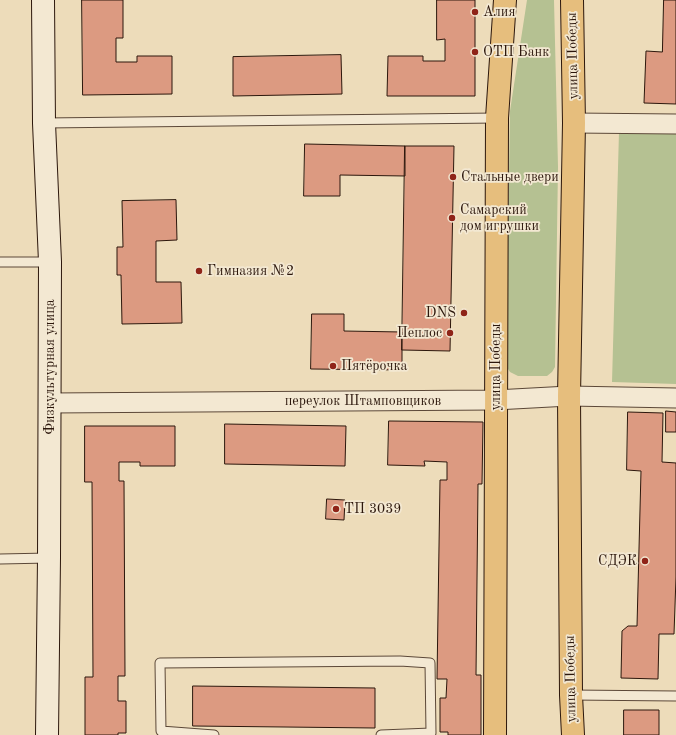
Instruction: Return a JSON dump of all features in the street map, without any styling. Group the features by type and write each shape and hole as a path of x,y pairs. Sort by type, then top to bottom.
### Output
{"main road":[{"name":"улица Победы","path":"495,735 497,118 506,0"},
{"name":"улица Победы","path":"572,0 574,123 570,396 571,696 573,735"}],"street":[{"name":"Физкультурная улица","path":"43,0 44,123 50,262 50,558 47,735"},
{"path":"574,123 676,124"},
{"name":"переулок Штамповщиков","path":"50,403 495,400 570,396 676,398"}],"lane":[{"path":"44,123 497,118"},
{"path":"0,262 50,262"},
{"path":"0,559 50,558"},
{"path":"214,735 161,731 160,663 400,661 430,663 431,733 382,735"},
{"path":"571,696 676,696"}],"green space":[{"path":"527,0 554,0 558,167 555,367 547,376 518,376 510,372 506,366 510,111"},
{"path":"619,132 676,134 676,384 612,382"}],"building":[{"path":"82,0 123,0 123,38 116,38 116,62 137,62 137,56 172,56 172,94 83,95"},
{"path":"437,0 475,0 475,96 387,96 388,56 423,56 423,61 445,61 445,39 437,40"},
{"path":"664,0 676,0 676,104 644,103 646,51 662,52"},
{"path":"341,55 342,94 233,96 233,57"},
{"path":"305,144 405,146 405,176 340,175 340,196 304,196"},
{"path":"405,146 454,146 450,351 402,350"},
{"path":"176,200 177,240 156,241 156,282 181,282 182,323 122,324 121,275 117,275 117,247 123,247 122,201"},
{"path":"312,314 344,314 344,331 402,332 402,370 311,369"},
{"path":"666,411 676,412 676,432 666,432"},
{"path":"628,412 663,413 662,462 676,463 676,577 674,634 659,634 658,679 621,678 622,631 628,626 637,626 641,471 627,470"},
{"path":"389,421 483,422 482,484 478,484 476,675 481,675 481,735 448,735 448,732 440,732 440,698 446,698 447,679 437,679 440,480 447,480 447,462 424,461 425,466 388,465"},
{"path":"225,424 346,426 345,466 225,464"},
{"path":"85,426 175,426 175,466 140,466 140,462 119,462 119,481 124,481 125,676 118,676 118,701 126,701 126,733 118,733 118,735 85,735 85,677 93,677 92,482 85,482"},
{"name":"ТП 3039","path":"327,499 345,500 344,520 326,519"},
{"path":"193,686 375,688 375,728 193,726"},
{"path":"624,710 659,710 659,735 624,735"}],"place":[{"name":"Алия","path":"475,12"},
{"name":"ОТП Банк","path":"475,52"},
{"name":"Стальные двери","path":"453,177"},
{"name":"Самарский дом игрушки","path":"452,218"},
{"name":"Гимназия №2","path":"199,271"},
{"name":"DNS","path":"464,313"},
{"name":"Пеплос","path":"450,333"},
{"name":"Пятёрочка","path":"333,366"},
{"name":"ТП 3039","path":"336,509"},
{"name":"СДЭК","path":"645,561"}]}
